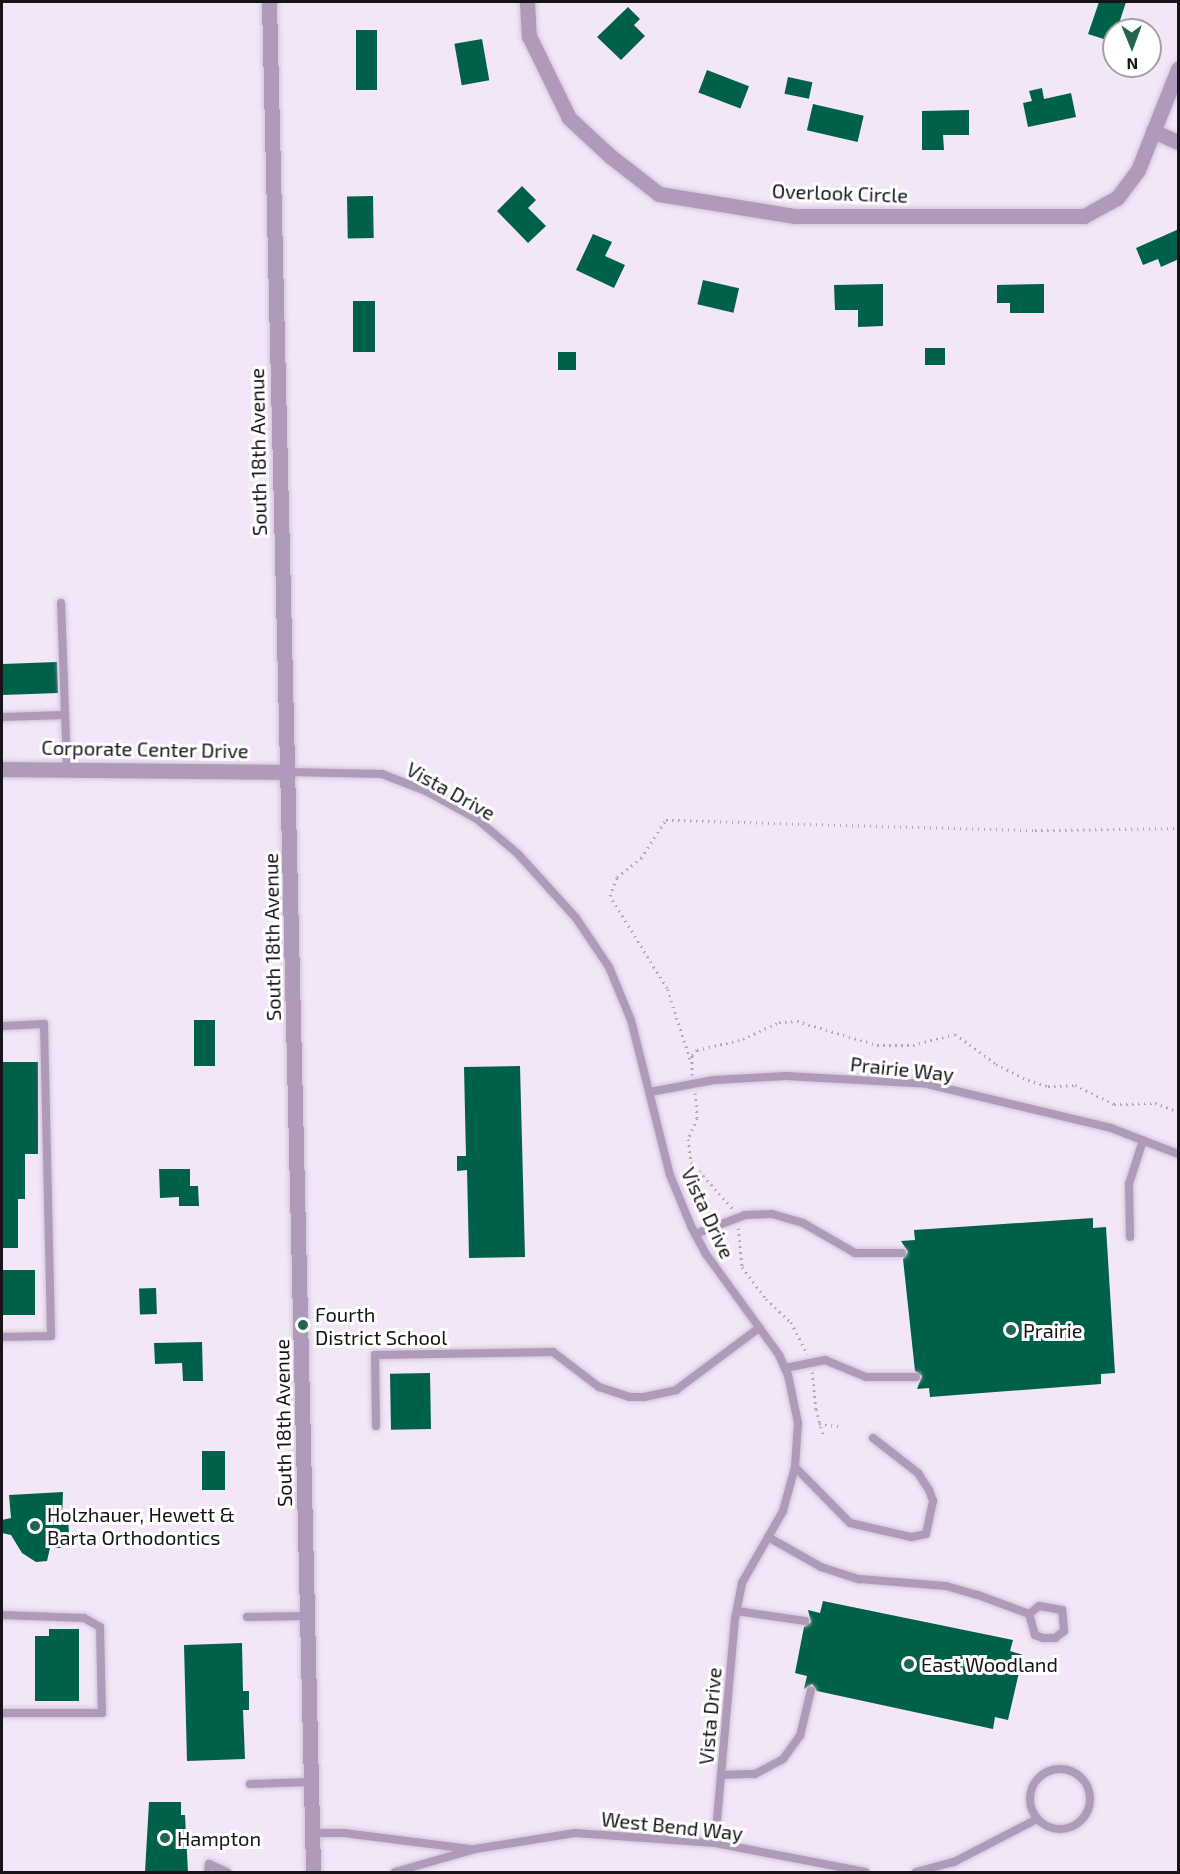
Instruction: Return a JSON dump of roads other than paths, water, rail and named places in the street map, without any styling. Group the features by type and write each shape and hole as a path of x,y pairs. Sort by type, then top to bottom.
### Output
{"street":[{"name":"South 18th Avenue","path":"269,2 289,772 313,1872"},
{"name":"Overlook Circle","path":"527,2 529,36 569,118 659,194 795,216 1084,216 1117,198 1138,170 1179,69"},
{"path":"1153,131 1179,142"},
{"name":"Corporate Center Drive","path":"2,769 289,772"}],"lane":[{"path":"61,603 67,769"},
{"path":"2,717 65,715"},
{"name":"Vista Drive","path":"289,772 382,774 477,819 518,854 576,918 609,967 632,1020 670,1175 695,1234 785,1368 798,1423 795,1467 783,1510 742,1583 737,1611 715,1844"},
{"path":"2,1026 44,1024 51,1336 2,1337"},
{"name":"Prairie Way","path":"650,1092 693,1084 786,1076 927,1084 1111,1128 1179,1154"},
{"path":"1130,1237 1129,1184 1143,1140"},
{"path":"695,1234 736,1218 772,1214 803,1223 855,1253 902,1253"},
{"path":"376,1426 375,1355 553,1352 598,1388 629,1397 644,1397 676,1390 759,1328"},
{"path":"785,1368 809,1360 825,1360 866,1377 915,1377"},
{"path":"795,1467 850,1523 911,1537 926,1534 933,1502 929,1490 918,1473 873,1438"},
{"path":"768,1538 836,1572 867,1580 946,1586 1029,1614"},
{"path":"1039,1606 1062,1610 1064,1631 1055,1638 1035,1635 1029,1614 1039,1606"},
{"path":"737,1611 805,1621"},
{"path":"2,1615 84,1618 100,1627 102,1713 2,1713"},
{"path":"247,1617 308,1616"},
{"path":"721,1774 755,1774 783,1759 800,1736 812,1690"},
{"path":"1061,1769 1080,1776 1086,1784 1090,1803 1081,1820 1064,1829 1044,1825 1037,1819 1029,1800 1035,1781 1042,1774 1061,1769"},
{"path":"250,1784 310,1782"},
{"path":"916,1872 954,1862 1037,1819"},
{"name":"West Bend Way","path":"312,1833 344,1833 475,1849"},
{"name":"West Bend Way","path":"395,1872 475,1849 575,1833 715,1844 865,1872"},
{"path":"208,1872 209,1864 227,1872"}],"place":[{"name":"Fourth District School","path":"303,1325"},
{"name":"Prairie","path":"1011,1330"},
{"name":"Holzhauer, Hewett & Barta Orthodontics","path":"35,1526"},
{"name":"East Woodland","path":"909,1664"},
{"name":"Hampton","path":"165,1838"}]}
